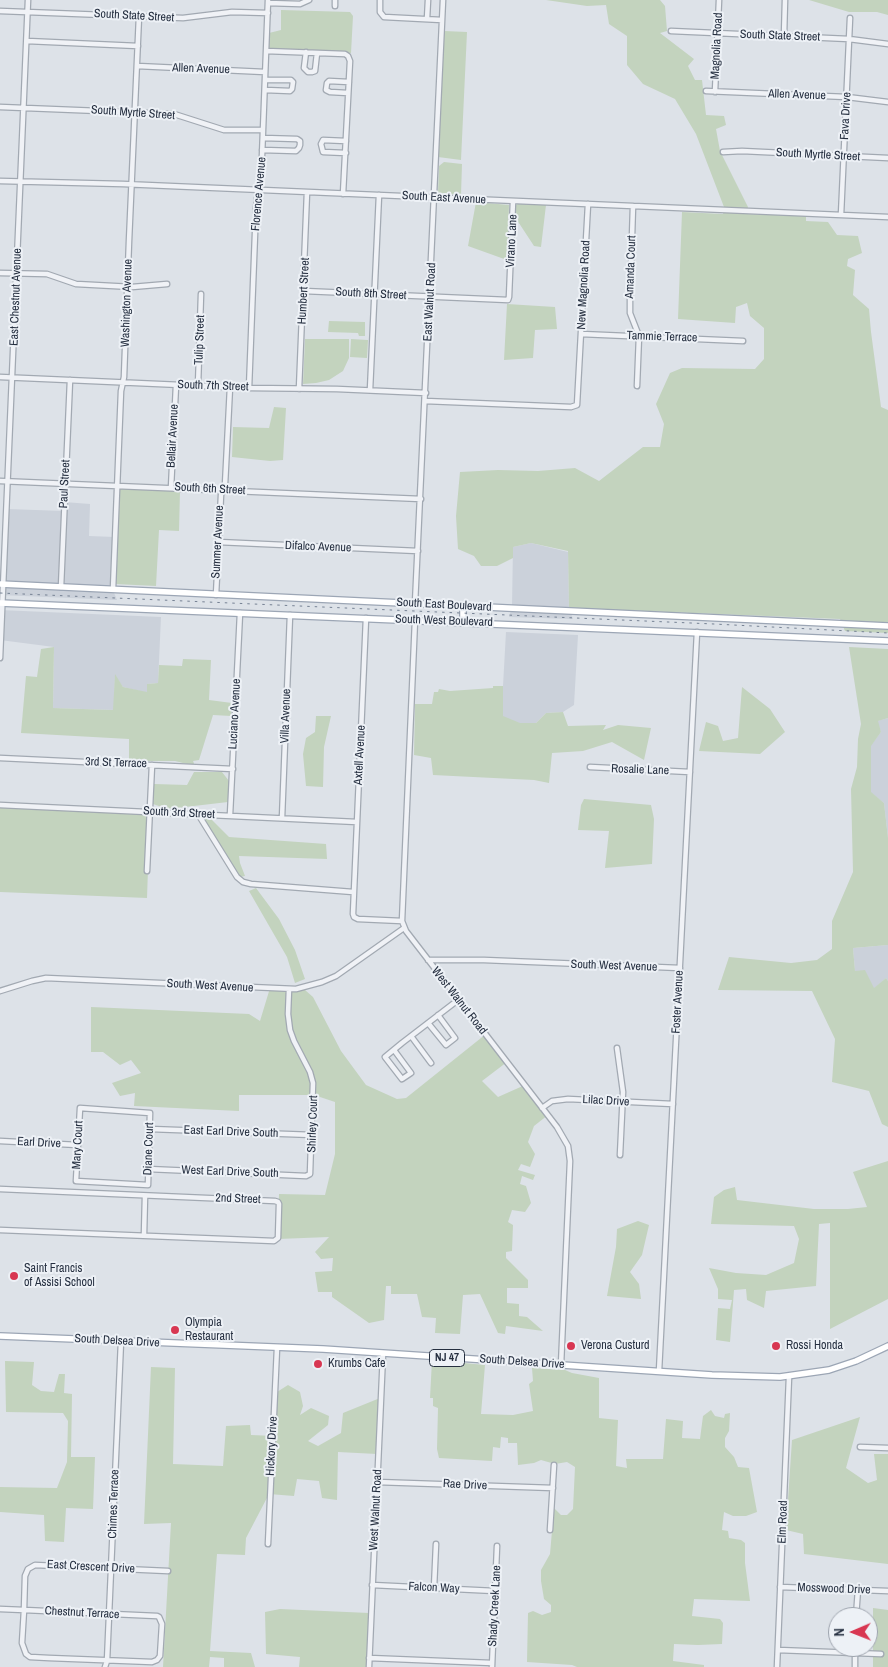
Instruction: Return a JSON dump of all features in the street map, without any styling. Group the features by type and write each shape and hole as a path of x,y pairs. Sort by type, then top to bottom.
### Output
{"main road":[{"name":"South East Boulevard","path":"2,584 888,626"},
{"name":"South West Boulevard","path":"1,604 888,641"},
{"path":"463,606 463,622"},
{"name":"South Delsea Drive","path":"0,1336 278,1348 766,1377 814,1374 842,1366 888,1346"}],"street":[{"name":"East Chestnut Avenue","path":"0,658 28,0"},
{"path":"268,1 300,4 309,0"},
{"path":"335,0 335,6"},
{"path":"380,0 380,12 384,17 442,20"},
{"path":"427,19 428,0"},
{"name":"East Walnut Road","path":"416,604 443,0"},
{"name":"Magnolia Road","path":"715,92 719,0"},
{"path":"784,36 785,0"},
{"name":"Florence Avenue","path":"249,388 257,190 263,138 268,1"},
{"name":"South State Street","path":"0,11 183,18 232,12 268,13"},
{"name":"Washington Avenue","path":"112,589 122,383 124,377 139,16"},
{"name":"Fava Drive","path":"841,215 850,18"},
{"name":"South State Street","path":"671,31 849,39 888,44"},
{"path":"26,41 138,46"},
{"path":"266,51 345,54 348,56 350,60 344,194"},
{"path":"306,52 304,68 308,72 315,71 317,53"},
{"name":"Allen Avenue","path":"137,66 265,72"},
{"path":"265,80 291,80 293,82 290,91 265,90"},
{"path":"348,93 326,90 329,81 349,82"},
{"name":"Allen Avenue","path":"706,91 847,97 888,102"},
{"name":"South Myrtle Street","path":"0,107 178,115 224,130 263,130"},
{"path":"262,150 296,151 300,145 300,141 297,139 263,138"},
{"path":"346,141 323,140 321,144 323,152 346,153"},
{"name":"South Myrtle Street","path":"723,152 748,151 888,158"},
{"name":"South East Avenue","path":"0,181 131,184 888,217"},
{"name":"Humbert Street","path":"299,389 307,192"},
{"path":"370,390 379,195"},
{"name":"Virano Lane","path":"510,281 513,201"},
{"name":"New Magnolia Road","path":"425,401 576,407 578,402 588,204"},
{"name":"Amanda Court","path":"633,206 630,313 639,336 637,386"},
{"path":"0,273 46,274 72,283 128,286 167,284"},
{"name":"South 8th Street","path":"304,291 508,300 510,281"},
{"name":"Tulip Street","path":"198,386 202,294"},
{"name":"Tammie Terrace","path":"581,334 743,340"},
{"name":"South 7th Street","path":"0,377 249,388 426,393"},
{"name":"Paul Street","path":"61,587 70,380"},
{"name":"Bellair Avenue","path":"171,488 176,385"},
{"path":"223,490 226,485 230,387"},
{"name":"South 6th Street","path":"0,481 421,499"},
{"name":"Summer Avenue","path":"216,595 220,495 223,490"},
{"name":"Difalco Avenue","path":"218,542 418,551"},
{"name":"Luciano Avenue","path":"230,815 240,613"},
{"name":"Villa Avenue","path":"282,818 290,615"},
{"name":"Axtell Avenue","path":"366,618 353,914 356,918 402,921"},
{"name":"West Walnut Road","path":"415,620 402,921 404,928 566,1140 570,1155 561,1365"},
{"name":"Foster Avenue","path":"660,1372 697,632"},
{"name":"3rd St Terrace","path":"0,758 233,769"},
{"path":"147,871 152,765"},
{"name":"Rosalie Lane","path":"590,768 690,772"},
{"name":"South 3rd Street","path":"0,804 357,822"},
{"path":"198,814 237,877 243,882 353,892"},
{"name":"South West Avenue","path":"0,992 46,978 289,989 322,982 336,976 404,928"},
{"name":"South West Avenue","path":"428,960 484,960 680,968"},
{"name":"Shirley Court","path":"289,989 288,1014 290,1030 310,1072 313,1083 310,1174"},
{"path":"394,1050 411,1073 402,1079 385,1057 458,1000"},
{"path":"428,1023 446,1045 455,1038 438,1015"},
{"path":"411,1036 431,1063"},
{"path":"616,1048 622,1102 620,1155"},
{"name":"Lilac Drive","path":"542,1108 552,1101 560,1099 673,1104"},
{"name":"Mary Court","path":"148,1185 76,1181 80,1108 150,1113"},
{"name":"Diane Court","path":"148,1185 150,1113"},
{"name":"East Earl Drive South","path":"150,1129 312,1135"},
{"name":"Earl Drive","path":"0,1141 78,1145"},
{"name":"West Earl Drive South","path":"148,1169 306,1176 310,1174"},
{"name":"2nd Street","path":"0,1189 275,1200 279,1204 278,1238 274,1241 0,1230"},
{"path":"144,1235 145,1196"},
{"name":"Chimes Terrace","path":"105,1667 110,1614 122,1342"},
{"name":"Hickory Drive","path":"268,1544 278,1348"},
{"name":"West Walnut Road","path":"369,1667 382,1354"},
{"name":"Elm Road","path":"777,1667 789,1377"},
{"path":"860,1447 888,1448"},
{"path":"550,1530 554,1465"},
{"name":"Rae Drive","path":"377,1482 553,1488"},
{"path":"434,1588 436,1544"},
{"name":"Shady Creek Lane","path":"492,1665 497,1546"},
{"name":"East Crescent Drive","path":"24,1610 26,1576 28,1569 32,1566 168,1571"},
{"name":"Falcon Way","path":"372,1586 495,1591"},
{"name":"Mosswood Drive","path":"780,1586 888,1591"},
{"path":"857,1607 858,1590"},
{"name":"Chestnut Terrace","path":"0,1609 159,1617 162,1621 160,1656 154,1662 107,1660"},
{"path":"24,1610 22,1643 26,1654 30,1657 107,1660"},
{"path":"778,1650 828,1652"},
{"path":"369,1658 492,1665"}],"shaded area":[{"path":"64,502 90,504 89,536 115,537 112,588 117,600 0,595 0,583 3,580 7,509 64,511"},
{"path":"531,543 568,552 569,608 573,619 509,617 512,606 513,547"},
{"path":"0,610 161,617 158,683 147,684 147,693 123,687 115,676 114,710 53,708 54,647 0,640"},
{"path":"506,632 578,635 574,705 563,712 546,713 536,723 503,724"},
{"path":"888,718 888,838 884,803 871,793 871,745 881,732 877,721"},
{"path":"888,945 888,981 886,978 874,989 855,971 853,948"}],"green space":[{"path":"546,0 660,0 665,6 667,31 660,33 694,59 688,66 695,80 702,80 706,115 724,116 726,125 716,129 720,151 748,207 747,214 806,216 806,221 828,222 837,235 858,236 862,253 848,259 847,266 855,270 853,295 869,309 881,407 888,410 888,633 845,631 840,619 569,608 568,551 531,543 513,547 513,558 497,566 481,566 474,556 458,549 456,516 460,472 498,470 538,471 575,468 599,481 643,447 660,447 664,424 656,404 670,373 682,368 755,369 764,359 764,328 750,316 747,303 736,307 735,323 678,319 682,212 723,214 724,207 696,134 675,99 643,84 627,65 627,36 609,24 606,5 587,6"},
{"path":"809,0 888,0 888,15 877,12 849,12"},
{"path":"281,10 350,12 353,16 351,53 268,49 269,33 281,30"},
{"path":"444,31 467,32 461,160 438,157"},
{"path":"444,162 462,164 461,195 438,193 439,166"},
{"path":"476,202 509,205 507,260 468,246"},
{"path":"516,205 546,205 541,247 534,246 515,217"},
{"path":"507,304 555,307 557,329 535,330 533,358 504,360"},
{"path":"329,321 365,322 365,336 359,336 358,333 328,332"},
{"path":"305,339 349,339 349,358 343,371 329,380 303,384"},
{"path":"351,339 368,340 367,358 350,357"},
{"path":"274,407 286,408 283,460 270,461 232,457 233,427 269,428"},
{"path":"119,488 180,491 179,531 159,530 156,586 115,584"},
{"path":"54,647 53,708 113,710 115,674 123,687 147,692 147,684 158,683 159,665 182,666 183,659 211,660 209,700 232,703 231,716 213,715 199,760 193,761 195,766 175,761 129,761 129,739 21,733 26,676 37,677 41,649"},
{"path":"849,647 888,649 888,718 878,721 881,732 871,746 871,792 884,803 888,838 888,945 853,948 855,971 865,970 874,988 886,978 888,981 888,1127 882,1124 869,1091 832,1082 835,1039 812,991 718,990 729,957 791,963 817,960 832,949 832,921 853,872 851,789 857,767 858,739 861,724"},
{"path":"493,686 503,686 503,716 520,723 536,723 546,713 563,712 568,726 606,725 603,730 618,725 651,728 644,760 612,742 583,751 552,753 549,783 534,780 433,775 431,758 414,755 415,704 432,704 434,692 438,692 439,689 450,691 493,688"},
{"path":"742,687 770,709 785,732 760,754 699,751 706,722 718,726 723,741 738,738"},
{"path":"316,716 331,716 324,747 323,787 306,786 303,754 306,738 315,732"},
{"path":"194,772 222,772 229,781 228,802 168,809 153,804 154,784 187,785"},
{"path":"584,799 651,805 654,819 652,864 605,868 609,831 578,830 581,805"},
{"path":"0,805 150,811 147,898 0,892"},
{"path":"203,819 211,819 229,837 326,844 327,859 239,856 245,876 240,877"},
{"path":"256,888 279,919 295,950 305,979 295,983 287,957 249,891"},
{"path":"270,988 305,990 313,997 341,1051 366,1085 397,1099 406,1098 486,1034 507,1062 482,1081 498,1097 525,1085 548,1115 534,1126 528,1142 535,1154 530,1167 521,1164 518,1170 535,1175 533,1180 522,1176 520,1184 526,1186 531,1203 525,1212 512,1210 508,1222 513,1225 512,1251 506,1252 506,1258 528,1280 528,1288 507,1288 507,1303 519,1304 519,1316 527,1317 543,1331 506,1326 505,1334 498,1333 480,1294 463,1295 460,1334 435,1333 436,1318 422,1317 417,1294 391,1294 391,1286 386,1286 384,1320 369,1323 332,1297 332,1292 318,1292 315,1272 332,1271 333,1258 321,1259 315,1252 329,1237 278,1239 279,1194 325,1195 335,1154 335,1102 314,1095 239,1095 239,1111 134,1106 135,1093 120,1096 112,1083 141,1073 131,1060 120,1065 103,1052 91,1052 91,1007 249,1014 260,1021"},
{"path":"888,1161 888,1299 830,1329 830,1223 819,1224 816,1286 766,1291 764,1308 747,1300 746,1289 734,1290 730,1342 716,1340 718,1308 730,1309 732,1300 718,1299 718,1289 709,1268 736,1273 766,1275 794,1263 799,1239 794,1226 711,1224 714,1197 724,1190 735,1187 737,1200 814,1209 867,1207 853,1172"},
{"path":"638,1221 649,1225 642,1255 630,1272 639,1284 641,1299 607,1296 616,1247 617,1229"},
{"path":"432,1360 485,1365 481,1414 513,1415 533,1411 529,1384 533,1381 532,1368 565,1370 599,1378 599,1418 618,1420 616,1466 627,1468 626,1459 663,1459 666,1419 683,1421 682,1438 700,1439 703,1416 711,1410 715,1416 724,1418 725,1414 730,1413 729,1431 725,1438 725,1447 734,1457 738,1467 749,1468 757,1512 746,1516 733,1516 724,1512 722,1530 728,1531 729,1538 741,1540 745,1543 745,1563 750,1601 694,1599 692,1616 720,1619 723,1623 722,1644 674,1644 673,1661 704,1665 704,1667 577,1667 527,1662 528,1613 533,1611 542,1615 551,1612 551,1605 544,1599 541,1570 550,1554 554,1508 561,1515 567,1515 573,1509 575,1467 567,1462 555,1464 541,1460 518,1465 517,1443 508,1443 508,1438 501,1437 500,1448 493,1447 492,1461 439,1458 437,1449 438,1408 433,1406 433,1398 430,1398"},
{"path":"5,1361 34,1362 32,1385 41,1391 54,1392 59,1374 65,1374 64,1393 72,1394 71,1457 95,1457 93,1509 66,1508 64,1542 45,1541 44,1515 0,1512 0,1487 57,1488 67,1462 68,1421 63,1413 6,1412"},
{"path":"151,1367 175,1368 173,1464 223,1466 226,1426 250,1425 251,1435 275,1436 277,1392 288,1385 300,1392 303,1406 300,1415 311,1408 329,1416 328,1425 308,1441 318,1446 341,1433 343,1413 380,1398 377,1454 338,1452 337,1500 322,1498 319,1481 297,1479 294,1496 269,1494 246,1538 245,1555 217,1554 210,1651 251,1653 255,1667 224,1667 224,1658 210,1657 209,1667 163,1667 171,1523 144,1524"},
{"path":"860,1417 846,1468 868,1483 877,1480 874,1454 888,1454 888,1564 804,1554 803,1534 786,1530 792,1440"},
{"path":"280,1609 369,1613 367,1667 299,1667 300,1657 266,1654 265,1612"},
{"path":"878,1609 888,1610 888,1667 873,1667 873,1657 878,1657"}],"railway":[{"path":"0,593 888,633"}],"place":[{"name":"Saint Francis of Assisi School","path":"14,1276"},
{"name":"Olympia Restaurant","path":"175,1330"},
{"name":"Verona Custurd","path":"571,1346"},
{"name":"Rossi Honda","path":"776,1346"},
{"name":"Krumbs Cafe","path":"318,1364"}]}
